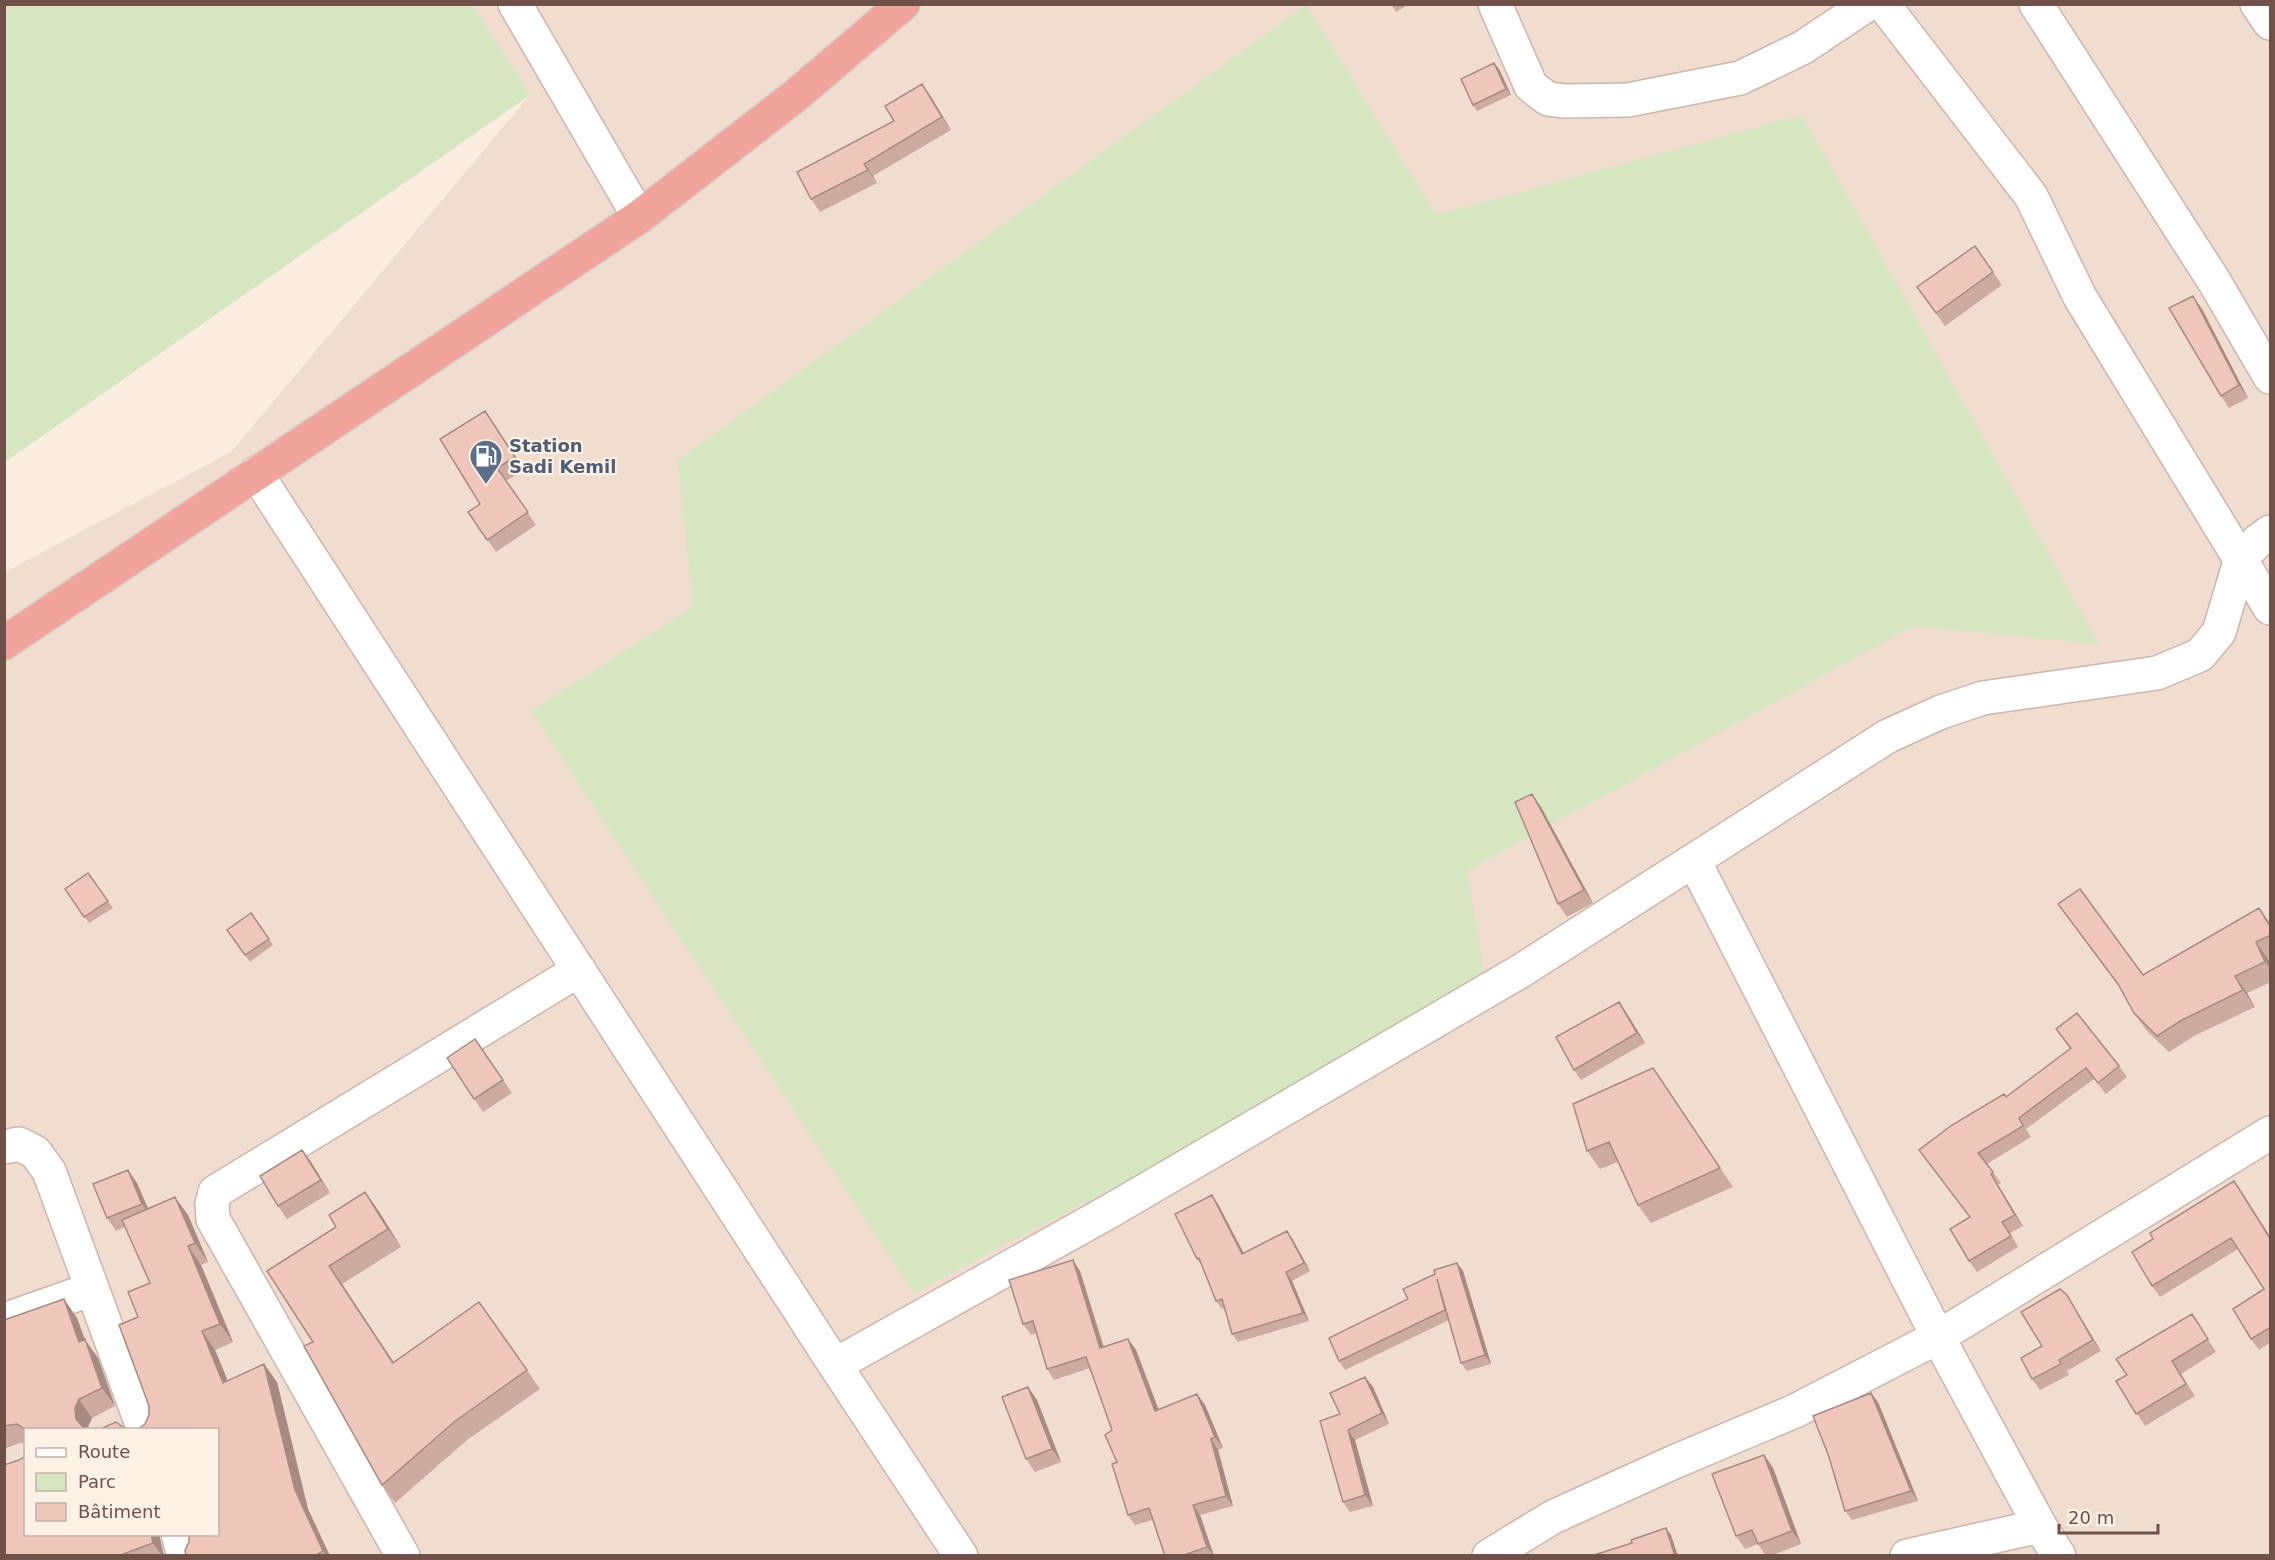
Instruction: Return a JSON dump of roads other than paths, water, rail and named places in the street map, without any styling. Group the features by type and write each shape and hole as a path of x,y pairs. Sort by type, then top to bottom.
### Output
{"highway":[{"path":"4,643 639,217 795,96 903,4"}],"street":[{"path":"515,4 639,217"},
{"path":"1495,4 1531,86 1548,99 1565,101 1628,100 1740,78 1802,48 1868,4"},
{"path":"1883,4 2031,196 2080,297 2271,608"},
{"path":"2036,4 2214,281 2271,377"},
{"path":"2257,4 2271,23"},
{"path":"256,473 961,1556"},
{"path":"835,1365 1110,1211 1499,984 1888,736 1941,712 1983,698 2157,673 2200,655 2218,632 2241,558 2259,540 2271,532"},
{"path":"1694,861 1938,1337 2040,1526 2059,1556"},
{"path":"404,1556 213,1219 212,1204 215,1192 579,970"},
{"path":"1489,1556 1554,1517 1674,1462 1795,1411 1938,1337 2271,1133"},
{"path":"4,1147 19,1144 35,1152 49,1171 92,1289 134,1424"},
{"path":"4,1320 92,1289"},
{"path":"1906,1556 2040,1526"},
{"path":"179,1536 184,1556"}],"place":[{"name":"Station Sadi Kemil","path":"486,485"}]}
